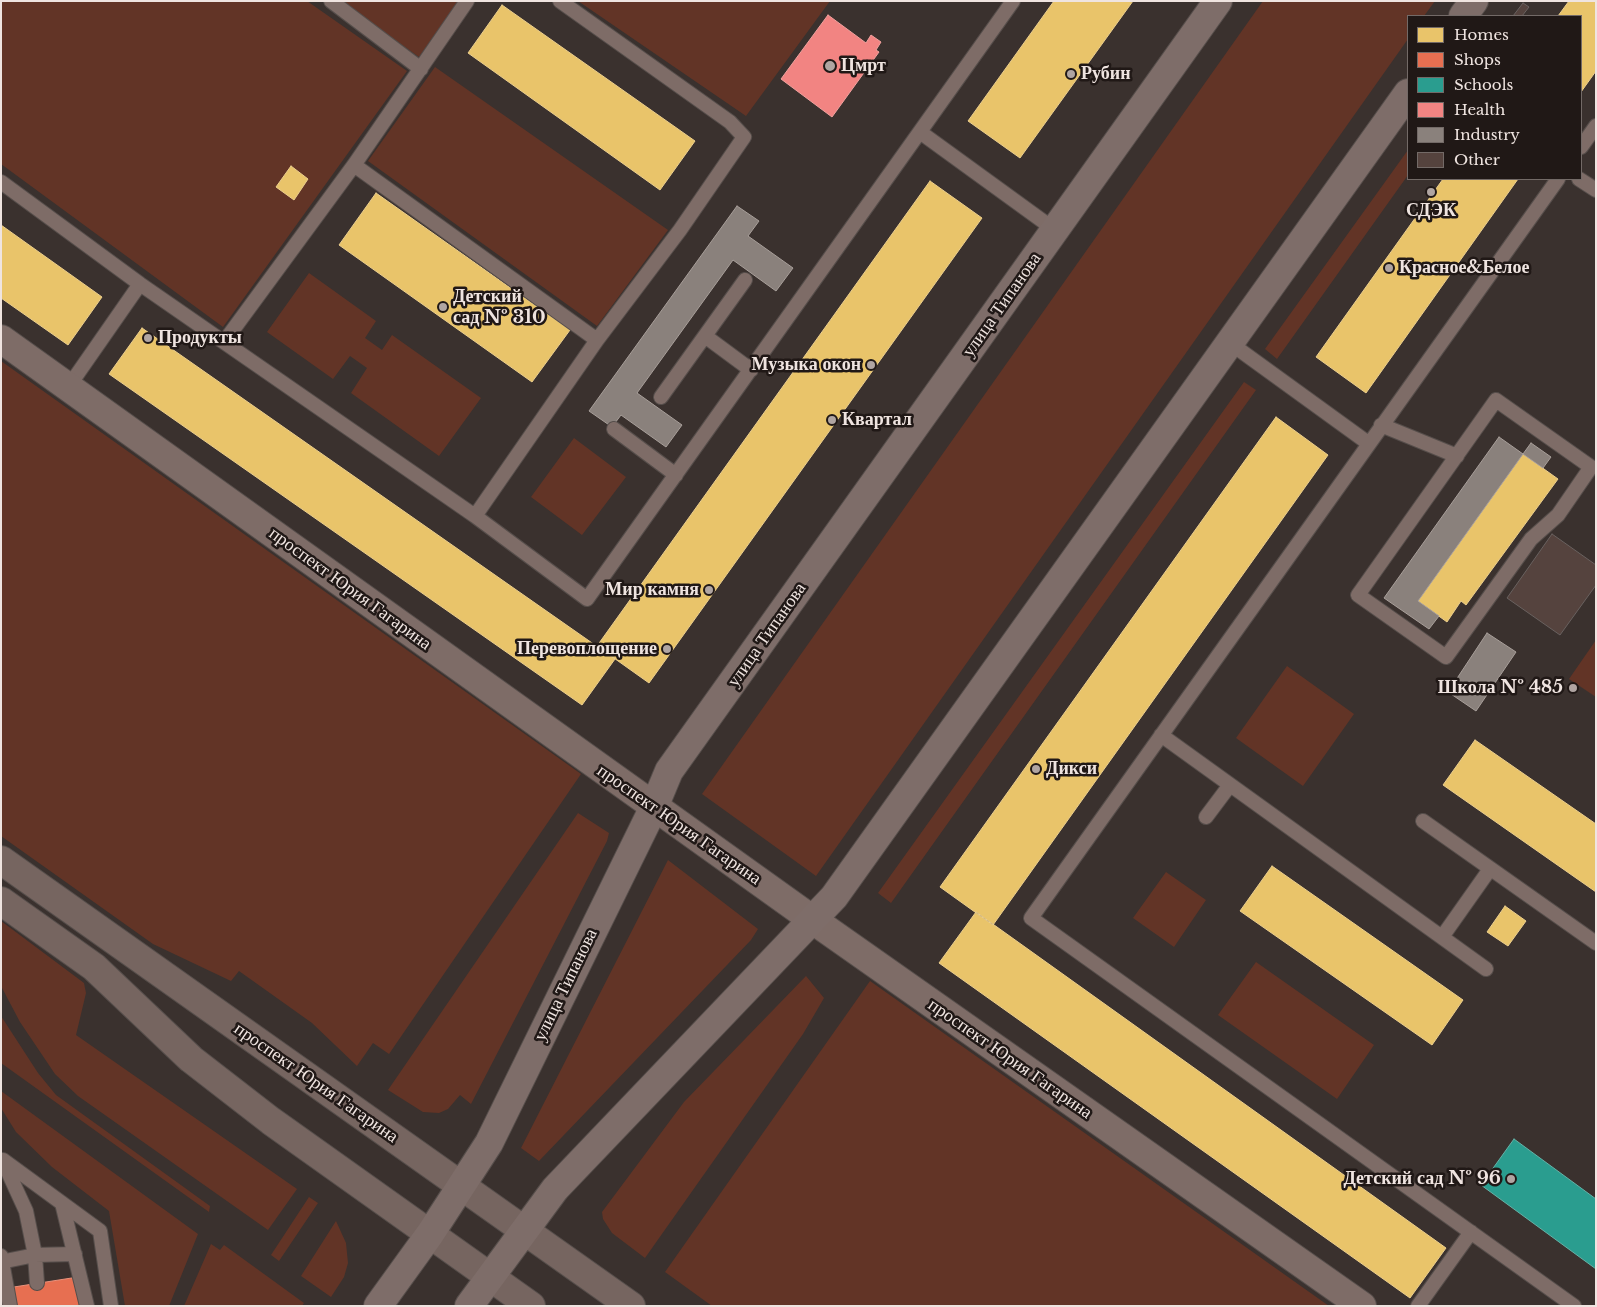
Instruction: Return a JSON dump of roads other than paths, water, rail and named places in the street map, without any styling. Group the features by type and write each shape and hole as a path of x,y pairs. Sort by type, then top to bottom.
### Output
{"main road":[{"name":"улица Типанова","path":"378,1306 430,1234 489,1143 670,771 1218,1"},
{"path":"1464,15 1474,1"},
{"path":"469,1306 555,1189 834,897 1407,94"},
{"name":"проспект Юрия Гагарина","path":"1,860 631,1306"},
{"path":"1,901 94,967 191,1059 271,1121 531,1306"}],"street":[{"name":"проспект Юрия Гагарина","path":"1,339 812,920 1362,1306"}],"lane":[{"path":"331,1 421,69"},
{"path":"224,342 354,165 467,1"},
{"path":"475,516 598,340 680,230 744,137 730,122 560,1"},
{"path":"1,182 140,284 475,516 587,599 1012,1"},
{"path":"1582,146 1596,126"},
{"path":"920,132 1055,230"},
{"path":"354,165 598,340"},
{"path":"1557,180 1031,918 1574,1306"},
{"path":"1581,180 1596,190"},
{"path":"662,397 745,280"},
{"path":"69,386 140,284"},
{"path":"705,336 751,370"},
{"path":"1230,343 1368,443"},
{"path":"1496,400 1591,467 1558,515 1531,539 1446,657 1358,595 1457,456 1496,400"},
{"path":"1381,425 1457,456"},
{"path":"614,429 676,475"},
{"path":"1161,735 1486,969"},
{"path":"1206,817 1230,785"},
{"path":"1423,821 1596,943"},
{"path":"1442,937 1490,869"},
{"path":"2,1159 100,1231 112,1306"},
{"path":"2,1159 26,1211 35,1255 37,1283"},
{"path":"62,1203 87,1306"},
{"path":"1418,1306 1471,1232"},
{"path":"10,1306 2,1260 35,1255 75,1254"}],"place":[{"name":"Цмрт","path":"830,66"},
{"name":"Рубин","path":"1071,74"},
{"name":"СДЭК","path":"1431,192"},
{"name":"Красное&Белое","path":"1389,268"},
{"name":"Детский сад № 310","path":"443,307"},
{"name":"Продукты","path":"148,338"},
{"name":"Музыка окон","path":"871,365"},
{"name":"Квартал","path":"832,420"},
{"name":"Мир камня","path":"709,590"},
{"name":"Перевоплощение","path":"667,649"},
{"name":"Школа № 485","path":"1573,688"},
{"name":"Дикси","path":"1036,769"},
{"name":"Детский сад № 96","path":"1511,1179"}]}
